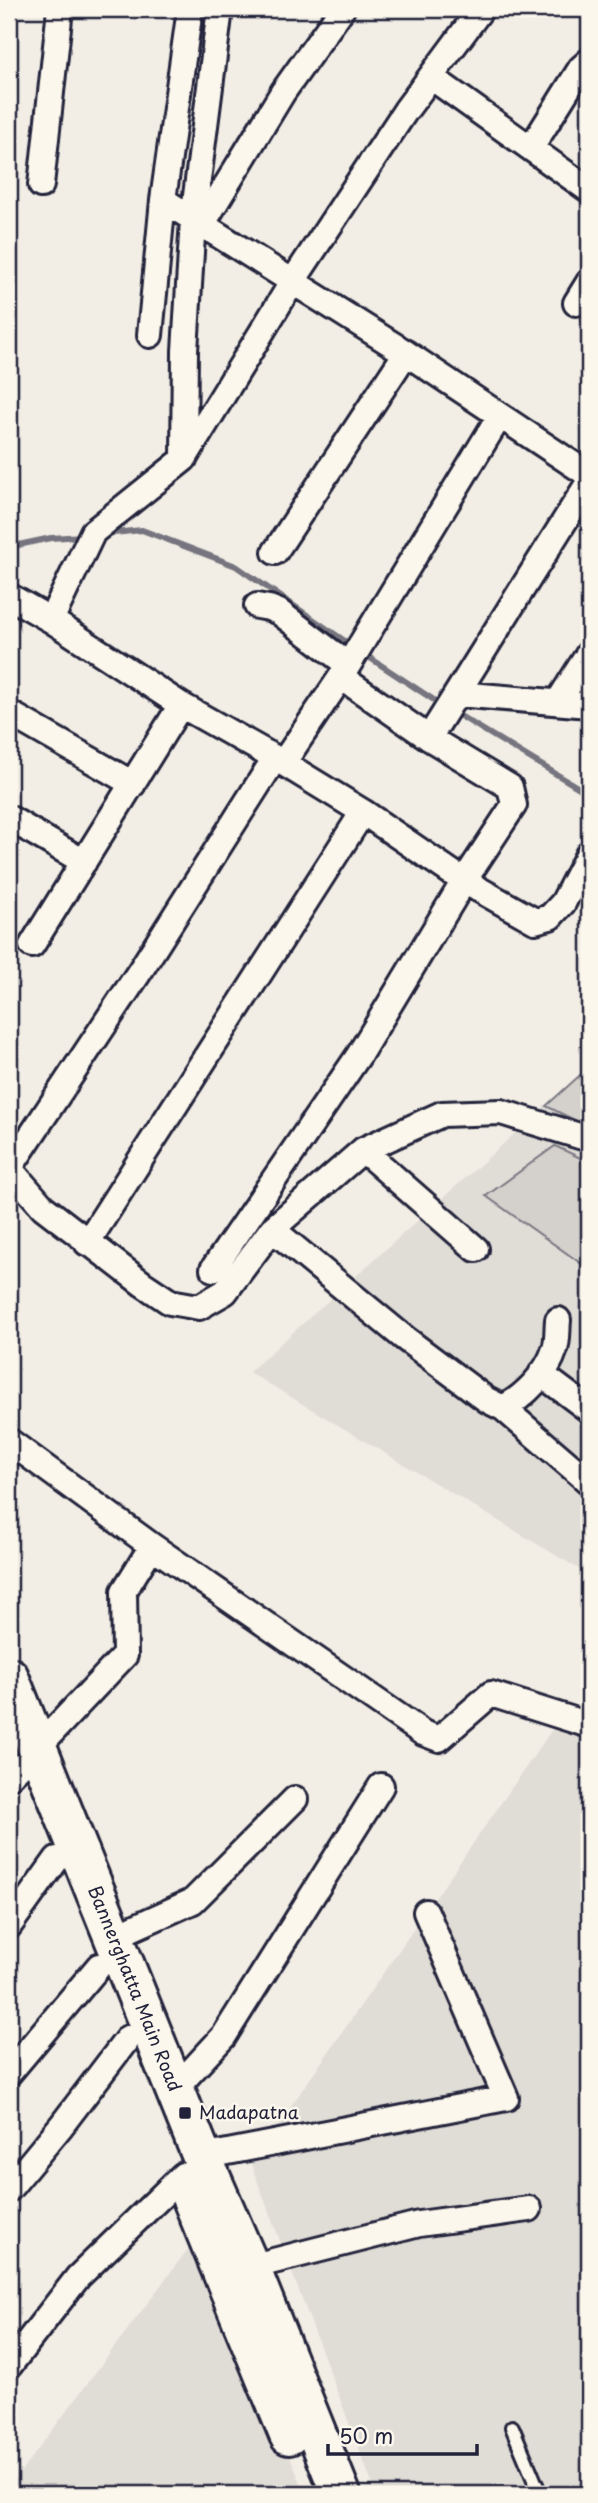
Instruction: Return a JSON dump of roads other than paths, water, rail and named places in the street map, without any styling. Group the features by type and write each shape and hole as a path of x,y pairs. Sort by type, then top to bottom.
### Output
{"main road":[{"name":"Bannerghatta Main Road","path":"9,1677 19,1759 72,1836 106,1951 175,2088 192,2166 250,2267 341,2494"},
{"path":"19,1759 57,1859 106,1951 128,2038 192,2166 313,2494"}],"street":[{"path":"41,185 60,9"},
{"path":"150,335 163,200 190,9"},
{"path":"184,459 185,351 220,9"},
{"path":"198,222 342,9"},
{"path":"51,620 93,532 184,459 293,281 430,77 481,9"},
{"path":"531,148 580,68 589,61"},
{"path":"430,77 589,190"},
{"path":"163,200 406,353 589,475"},
{"path":"576,303 589,282"},
{"path":"275,552 406,353"},
{"path":"499,417 345,671 279,760 9,1168 43,1207 87,1243 170,1302 199,1307 225,1292 272,1230 363,1150 442,1114 501,1112 589,1139"},
{"path":"429,738 589,482"},
{"path":"9,596 51,620 181,705 279,760 363,812 464,881 535,921 550,917 563,903 589,853"},
{"path":"213,1269 359,1055 464,881 514,805 510,787 429,738 345,671 279,612 257,606"},
{"path":"558,702 589,653"},
{"path":"457,694 589,705"},
{"path":"32,945 181,705"},
{"path":"9,713 133,784"},
{"path":"87,1243 363,812"},
{"path":"9,818 84,862"},
{"path":"363,1150 475,1249"},
{"path":"272,1230 403,1337 487,1400 503,1408 589,1482"},
{"path":"503,1408 519,1399 541,1374 556,1348 558,1320"},
{"path":"541,1374 589,1410"},
{"path":"9,1441 152,1546 423,1733 439,1739 491,1693 589,1725"},
{"path":"19,1759 125,1655 124,1591 152,1546"},
{"path":"175,2088 224,2036 382,1786"},
{"path":"9,2073 106,1951 193,1901 295,1799"},
{"path":"9,1926 57,1859"},
{"path":"9,2366 78,2277 192,2166 506,2098 426,1912"},
{"path":"9,2189 128,2038"},
{"path":"250,2267 419,2224 529,2209"}],"lane":[{"path":"512,2427 540,2494"}],"waterway":[{"path":"104,534 142,530 236,566 352,646"},
{"path":"9,547 51,538 83,536"},
{"path":"361,652 443,706"},
{"path":"452,711 589,794"}],"place":[{"name":"Madapatna","path":"185,2113"}]}
